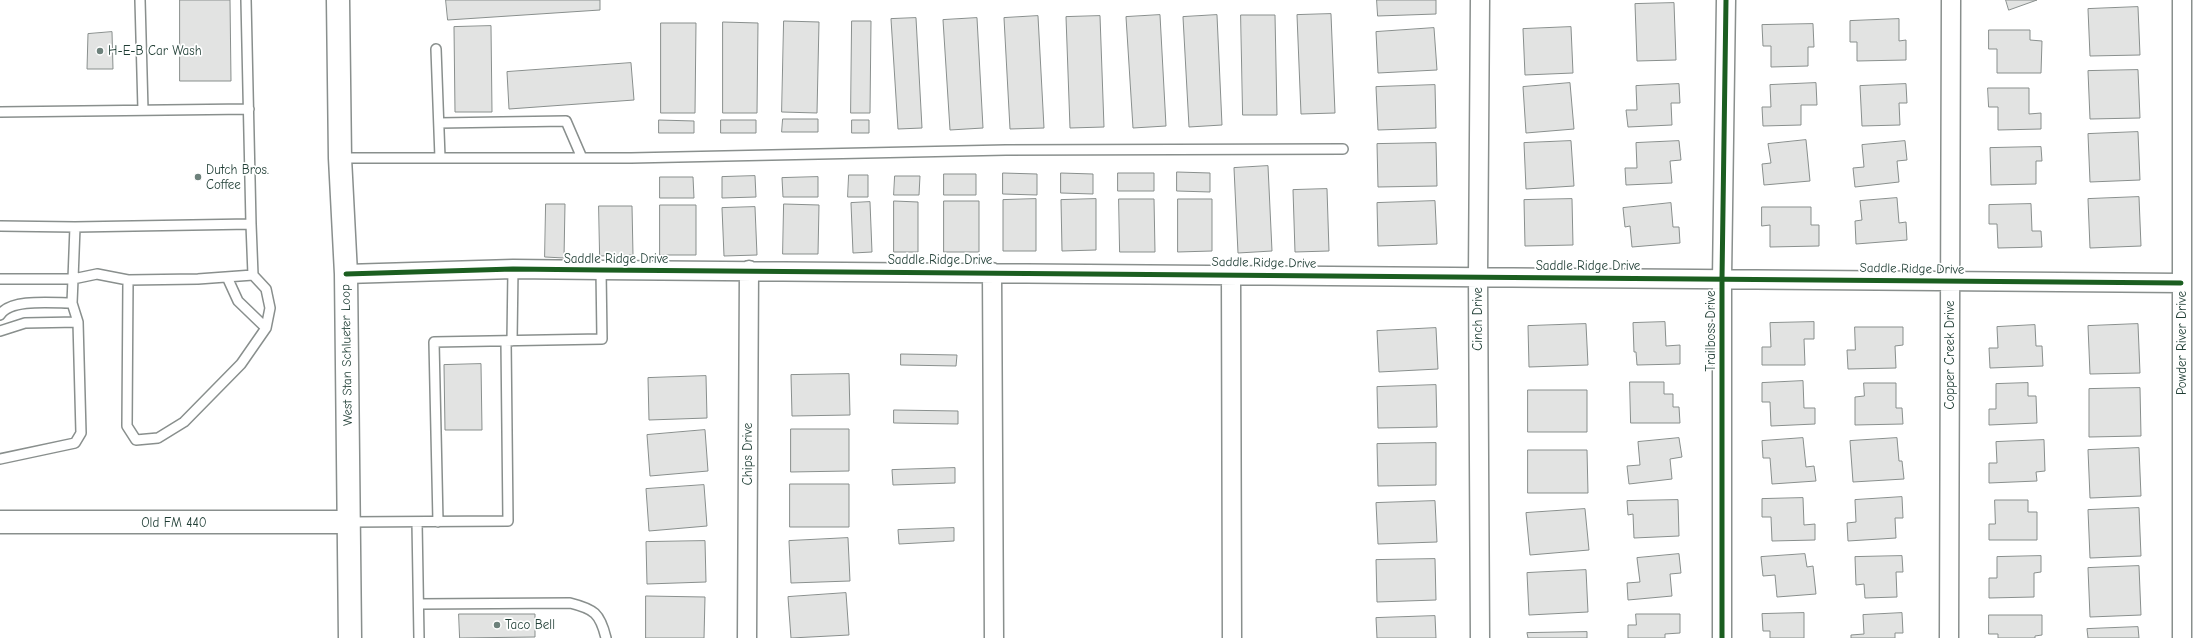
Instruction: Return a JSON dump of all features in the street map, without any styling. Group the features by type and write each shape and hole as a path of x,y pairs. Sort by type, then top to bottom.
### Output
{"main road":[{"name":"West Stan Schlueter Loop","path":"338,0 340,158 346,274 350,638"},
{"name":"Old FM 440","path":"0,522 349,522"}],"street":[{"name":"Cinch Drive","path":"1480,0 1478,276 1480,638"},
{"name":"Trailboss Drive","path":"1722,638 1722,278 1726,0"},
{"name":"Copper Creek Drive","path":"1949,638 1951,0"},
{"name":"Powder River Drive","path":"2182,0 2182,638"},
{"name":"Saddle Ridge Drive","path":"346,274 513,269 749,270 1231,273 2182,283"},
{"name":"Chips Drive","path":"746,638 749,270"},
{"path":"992,272 994,638"},
{"path":"1231,273 1232,638"}],"lane":[{"path":"140,0 143,110"},
{"path":"128,280 127,426 136,440 158,438 184,422 241,364 266,328 270,308 266,288 253,275 246,0"},
{"path":"436,49 440,158"},
{"path":"0,112 249,109"},
{"path":"439,123 566,121 582,158"},
{"path":"340,158 582,158 1006,150 1343,149"},
{"path":"0,226 74,227 251,224"},
{"path":"0,458 75,443 81,433 78,322 72,303 74,227"},
{"path":"349,522 508,521 509,341 513,269"},
{"path":"438,522 434,342 602,339 601,270"},
{"path":"0,279 73,279 97,274 128,280 253,275"},
{"path":"227,277 238,301 266,328"},
{"path":"0,315 9,306 19,304 72,303"},
{"path":"0,331 24,323 78,322"},
{"path":"417,522 419,638"},
{"path":"419,604 570,603 591,608 602,622 606,638"}],"building":[{"path":"180,0 230,0 231,81 180,81"},
{"path":"446,0 600,0 600,10 448,20"},
{"path":"1377,0 1436,0 1436,14 1378,16"},
{"path":"2006,0 2037,0 2009,10"},
{"path":"1674,3 1676,60 1637,61 1635,4"},
{"path":"2138,7 2140,55 2090,56 2088,9"},
{"path":"1331,14 1335,113 1301,114 1297,15"},
{"path":"1160,15 1166,126 1133,128 1126,17"},
{"path":"1217,15 1222,125 1189,127 1183,17"},
{"path":"1241,15 1275,15 1277,115 1243,115"},
{"path":"1038,16 1044,128 1010,129 1004,18"},
{"path":"1100,16 1104,127 1070,128 1066,17"},
{"path":"916,18 922,128 898,129 891,19"},
{"path":"977,18 983,128 950,130 943,20"},
{"path":"1899,19 1899,41 1906,40 1906,60 1857,61 1857,42 1850,42 1850,21"},
{"path":"784,21 819,22 817,113 782,112"},
{"path":"852,21 871,21 870,113 851,113"},
{"path":"723,22 758,23 757,113 723,113"},
{"path":"661,23 696,23 695,113 661,113"},
{"path":"1813,24 1814,47 1808,47 1808,66 1771,67 1771,46 1763,46 1762,25"},
{"path":"491,26 492,112 455,112 454,27"},
{"path":"1571,27 1573,73 1525,75 1523,29"},
{"path":"1434,28 1437,70 1378,73 1376,32"},
{"path":"1989,30 2030,30 2030,40 2042,41 2041,73 1997,73 1997,49 1989,49"},
{"name":"H-E-B Car Wash","path":"112,32 113,69 87,69 88,34"},
{"path":"631,63 634,100 509,109 507,72"},
{"path":"2138,70 2140,118 2090,119 2088,71"},
{"path":"1570,83 1574,129 1526,133 1523,87"},
{"path":"1816,83 1817,105 1801,105 1801,125 1763,126 1762,107 1771,107 1770,85"},
{"path":"1679,84 1680,103 1671,103 1672,125 1628,127 1626,110 1637,110 1636,86"},
{"path":"1906,84 1907,103 1899,103 1900,125 1862,126 1860,86"},
{"path":"1435,85 1436,128 1378,130 1376,87"},
{"path":"1988,88 2029,88 2029,114 2041,113 2041,129 1998,130 1998,107 1989,107"},
{"path":"783,119 818,119 818,132 782,132"},
{"path":"659,120 694,121 694,133 659,133"},
{"path":"721,120 756,120 756,133 721,133"},
{"path":"852,120 869,120 869,133 852,133"},
{"path":"2138,132 2140,180 2090,182 2088,134"},
{"path":"1806,140 1810,181 1764,185 1762,164 1771,163 1768,144"},
{"path":"1571,141 1574,186 1526,189 1524,143"},
{"path":"1679,141 1681,160 1670,161 1672,183 1626,185 1625,168 1637,168 1636,143"},
{"path":"1905,141 1907,160 1897,161 1899,182 1855,187 1853,168 1864,167 1862,145"},
{"path":"1436,143 1437,186 1378,187 1377,144"},
{"path":"2041,147 2042,161 2036,161 2036,184 1991,185 1990,148"},
{"path":"1268,166 1272,251 1238,253 1234,168"},
{"path":"1177,172 1210,173 1210,192 1177,191"},
{"path":"1003,173 1037,174 1037,195 1003,194"},
{"path":"1061,173 1093,174 1093,194 1061,193"},
{"path":"1118,173 1154,173 1154,191 1118,191"},
{"path":"944,174 976,174 976,195 944,195"},
{"path":"849,175 868,175 868,197 848,197"},
{"path":"755,176 756,197 722,198 722,177"},
{"path":"895,176 920,176 919,195 894,195"},
{"path":"660,177 693,177 694,198 660,198"},
{"path":"818,177 818,197 783,197 782,178"},
{"path":"1327,189 1329,251 1295,252 1293,190"},
{"path":"2139,197 2141,246 2090,248 2088,199"},
{"path":"1897,198 1899,223 1906,222 1907,240 1856,244 1855,221 1862,220 1860,201"},
{"path":"1036,199 1036,251 1003,251 1003,200"},
{"path":"1096,199 1096,250 1062,251 1061,200"},
{"path":"1119,199 1154,199 1155,252 1120,252"},
{"path":"1178,199 1212,199 1212,251 1178,252"},
{"path":"1572,199 1573,245 1525,246 1524,200"},
{"path":"894,201 918,202 918,252 894,252"},
{"path":"944,201 979,201 979,252 944,252"},
{"path":"1435,201 1437,244 1378,246 1377,203"},
{"path":"870,202 872,252 853,253 851,203"},
{"path":"1671,203 1673,227 1679,227 1680,243 1632,247 1630,226 1625,227 1623,208"},
{"path":"546,204 565,204 564,258 545,257"},
{"path":"784,204 819,205 818,254 783,254"},
{"path":"2031,204 2032,231 2041,231 2042,247 1998,248 1997,224 1989,224 1989,205"},
{"path":"660,205 696,205 696,255 660,255"},
{"path":"599,206 632,206 633,255 600,256"},
{"path":"755,207 757,255 724,256 722,208"},
{"path":"1762,207 1811,207 1811,225 1819,225 1819,246 1770,247 1770,225 1762,226"},
{"path":"1665,322 1666,346 1680,345 1680,364 1637,365 1636,352 1634,352 1633,323"},
{"path":"1814,322 1814,339 1804,339 1805,365 1762,365 1762,347 1771,347 1770,323"},
{"path":"1586,324 1588,365 1529,367 1528,326"},
{"path":"2138,324 2140,373 2090,374 2088,326"},
{"path":"2035,325 2036,346 2042,346 2043,366 1990,368 1989,348 1998,348 1997,327"},
{"path":"1855,327 1903,327 1903,345 1895,346 1896,368 1848,369 1847,350 1855,350"},
{"path":"1436,328 1438,369 1379,372 1377,331"},
{"path":"901,354 957,355 956,366 901,365"},
{"path":"481,364 482,430 445,430 444,365"},
{"path":"849,374 850,415 792,416 791,375"},
{"path":"706,376 707,418 649,420 648,378"},
{"path":"1803,381 1804,408 1815,408 1815,424 1771,426 1770,402 1762,402 1762,383"},
{"path":"1630,382 1664,382 1664,394 1673,394 1673,407 1679,407 1680,423 1631,423"},
{"path":"1864,383 1896,383 1896,408 1902,408 1903,424 1855,425 1855,397 1864,396"},
{"path":"2028,383 2028,396 2036,396 2037,423 1989,425 1989,409 1996,409 1996,384"},
{"path":"1436,385 1437,427 1378,428 1377,387"},
{"path":"2140,388 2141,436 2089,437 2089,389"},
{"path":"1528,390 1587,390 1587,432 1528,432"},
{"path":"894,410 958,411 958,424 894,423"},
{"path":"791,429 849,429 849,471 791,472"},
{"path":"705,430 708,471 650,476 647,435"},
{"path":"1679,438 1682,457 1670,459 1672,479 1629,484 1627,466 1640,465 1638,442"},
{"path":"1803,438 1806,467 1814,466 1816,481 1772,484 1770,458 1763,458 1762,441"},
{"path":"1897,438 1899,461 1902,461 1904,479 1853,482 1850,441"},
{"path":"2044,440 2045,471 2036,472 2037,481 1989,483 1989,463 1997,463 1996,442"},
{"path":"1436,443 1436,485 1378,486 1377,444"},
{"path":"2139,448 2141,496 2090,498 2088,450"},
{"path":"1528,450 1587,450 1588,493 1528,493"},
{"path":"955,468 955,483 893,485 892,470"},
{"path":"790,484 849,484 849,527 790,527"},
{"path":"704,485 707,526 649,531 646,489"},
{"path":"1902,497 1903,518 1895,518 1896,538 1848,541 1847,523 1856,522 1855,500"},
{"path":"1803,498 1804,525 1815,524 1815,540 1772,541 1771,517 1762,517 1762,499"},
{"path":"1678,500 1679,536 1634,538 1633,514 1628,515 1627,501"},
{"path":"1995,500 2028,500 2028,512 2037,512 2037,540 1989,540 1989,524 1995,524"},
{"path":"1435,501 1437,542 1378,544 1376,503"},
{"path":"2139,508 2141,556 2090,558 2088,510"},
{"path":"1585,509 1589,550 1530,555 1526,513"},
{"path":"954,528 954,541 899,544 898,530"},
{"path":"848,538 850,581 791,583 789,541"},
{"path":"705,541 706,582 647,584 646,542"},
{"path":"1679,554 1681,573 1670,574 1672,596 1628,600 1627,583 1640,582 1637,558"},
{"path":"1805,554 1807,567 1813,566 1816,594 1777,597 1775,575 1763,576 1761,557"},
{"path":"1902,556 1903,572 1896,572 1897,597 1865,598 1864,584 1856,585 1855,557"},
{"path":"2041,556 2041,572 2034,573 2034,597 1989,598 1989,578 1997,578 1997,557"},
{"path":"1435,559 1436,600 1377,602 1376,560"},
{"path":"2139,566 2141,615 2090,617 2088,568"},
{"path":"1586,570 1588,612 1529,615 1527,573"},
{"path":"846,593 849,635 791,638 788,597"},
{"path":"646,596 705,597 704,638 646,638"},
{"path":"1804,613 1804,638 1770,638 1770,631 1763,631 1762,614"},
{"path":"1902,613 1903,633 1895,633 1895,638 1851,638 1851,635 1864,634 1863,615"},
{"name":"Taco Bell","path":"459,614 535,614 535,637 460,638"},
{"path":"1636,614 1680,614 1680,633 1665,634 1665,638 1628,638 1628,625 1636,625"},
{"path":"1989,615 2042,615 2042,635 2035,636 2035,638 1998,638 1998,634 1989,634"},
{"path":"1435,616 1436,638 1377,638 1376,618"},
{"path":"2138,627 2139,638 2088,638 2087,629"},
{"path":"1587,632 1587,638 1528,638 1527,633"}],"cycle path":[{"path":"1722,638 1722,278 1726,0"},
{"path":"346,274 513,269 2181,283"}],"place":[{"name":"H-E-B Car Wash","path":"100,51"},
{"name":"Dutch Bros. Coffee","path":"198,177"},
{"name":"Taco Bell","path":"497,625"}]}
